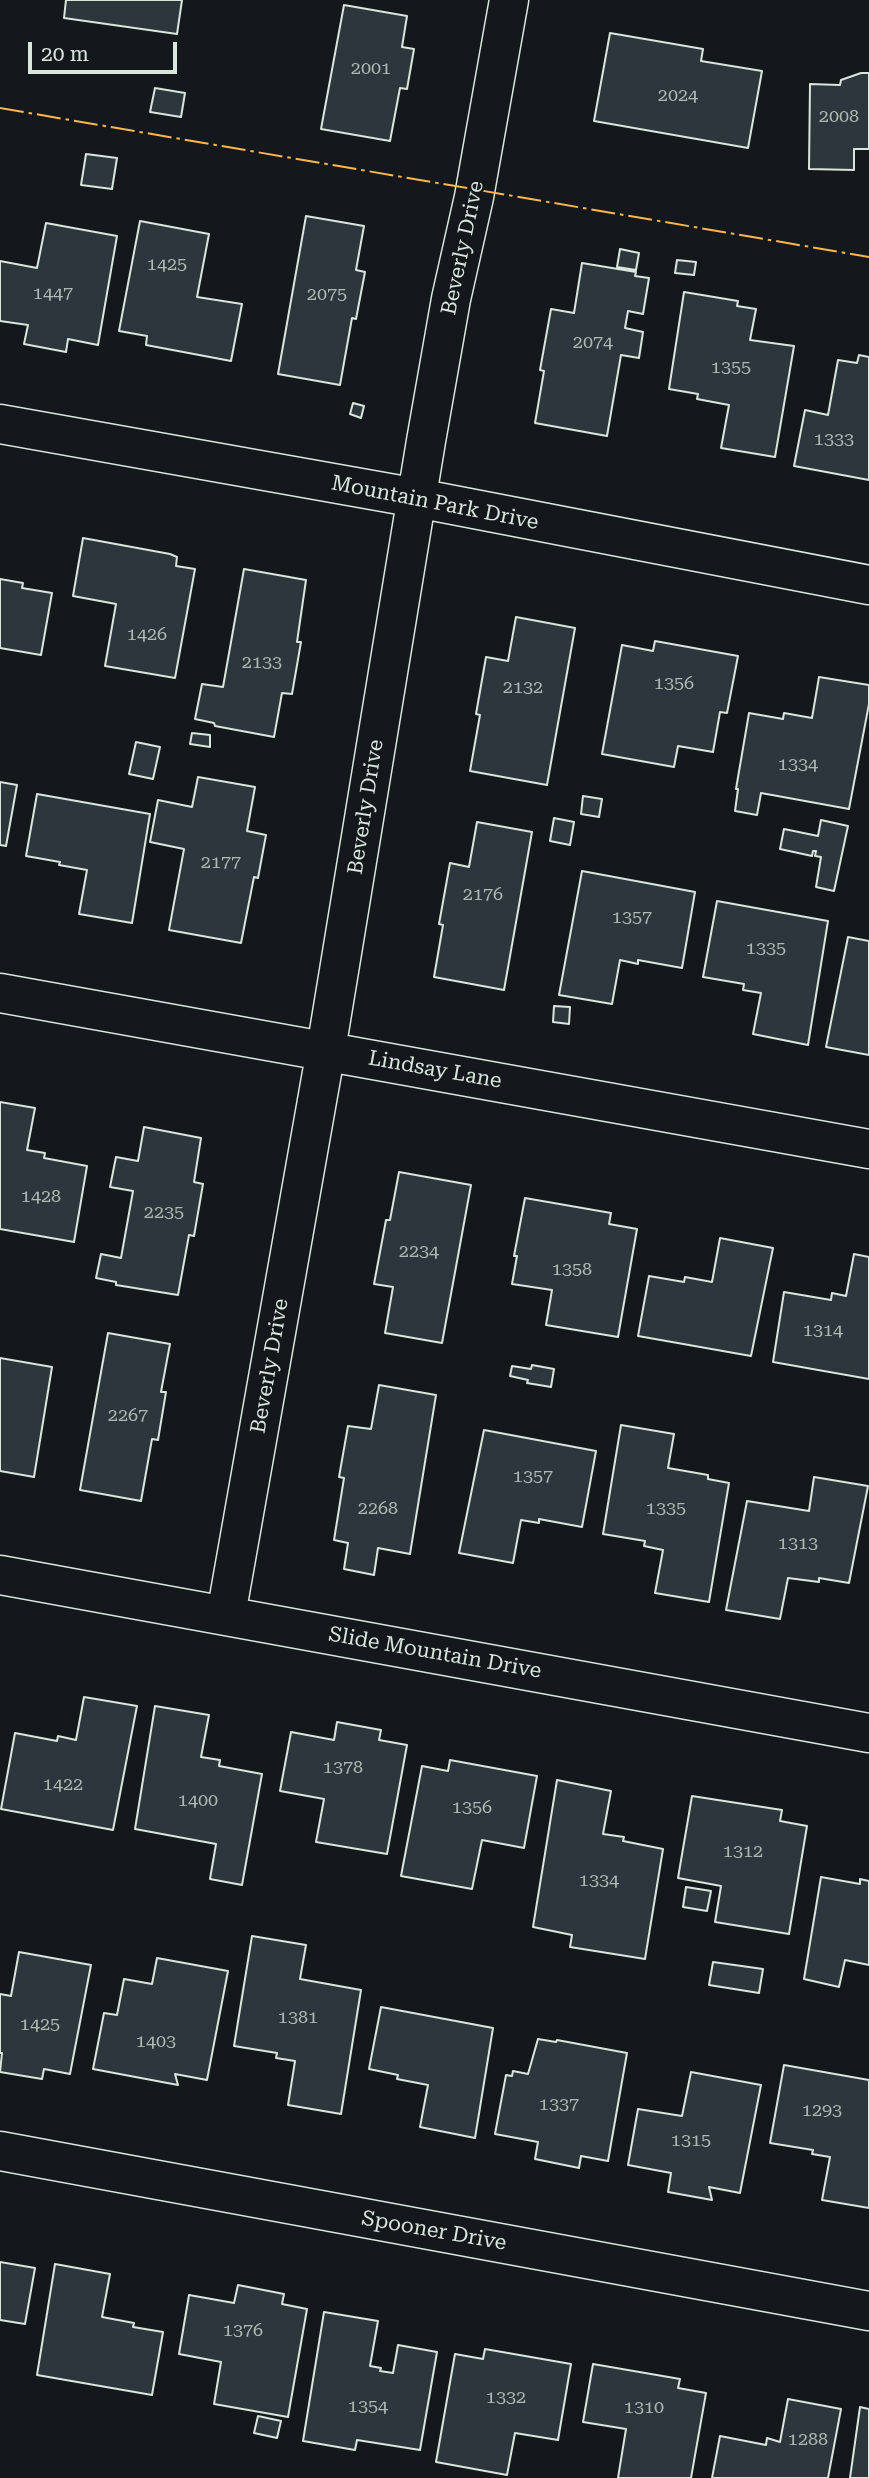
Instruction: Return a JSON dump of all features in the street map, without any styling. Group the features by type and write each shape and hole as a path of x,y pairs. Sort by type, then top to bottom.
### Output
{"street":[{"name":"Beverly Drive","path":"226,1615 326,1050 451,299 474,197 509,0"},
{"name":"Mountain Park Drive","path":"0,424 417,498 869,585"},
{"name":"Lindsay Lane","path":"0,993 869,1149"},
{"name":"Slide Mountain Drive","path":"0,1575 869,1733"},
{"name":"Spooner Drive","path":"0,2151 869,2311"}],"building":[{"path":"66,0 182,0 177,34 64,18"},
{"path":"344,5 407,16 402,47 414,49 407,89 400,88 390,141 321,129"},
{"path":"610,33 703,49 701,61 762,71 748,148 594,121"},
{"path":"869,73 869,149 854,149 854,170 809,169 810,84 840,85 841,80"},
{"path":"155,88 185,93 181,117 150,112"},
{"path":"86,154 117,158 112,189 81,185"},
{"path":"306,216 364,226 356,270 365,272 356,319 352,318 340,385 278,374"},
{"path":"140,221 209,234 197,297 242,304 231,361 146,345 147,336 119,331"},
{"path":"46,223 117,236 98,345 68,339 66,352 24,344 28,325 0,321 0,261 37,268"},
{"path":"620,249 639,253 636,270 617,267"},
{"path":"677,260 696,262 694,275 675,273"},
{"path":"582,263 636,272 635,276 649,278 643,314 628,311 625,328 643,332 639,358 621,355 607,436 535,423 544,371 540,370 551,309 574,313"},
{"path":"684,292 738,301 737,306 756,309 750,340 794,346 775,457 721,448 729,405 697,399 698,394 669,389"},
{"path":"859,355 869,357 869,480 794,466 805,410 828,415 838,360 857,363"},
{"path":"353,403 364,406 361,418 350,414"},
{"path":"83,538 170,554 177,557 176,566 195,569 175,678 105,666 116,604 73,596"},
{"path":"244,569 306,580 297,642 301,642 292,694 282,693 274,737 215,726 214,723 195,719 202,684 223,687"},
{"path":"0,579 23,583 22,588 52,593 41,655 0,648"},
{"path":"516,617 575,628 547,785 470,771 480,715 476,714 486,657 508,661"},
{"path":"655,641 738,656 727,713 720,712 713,752 678,746 674,767 602,754 622,645 653,651"},
{"path":"819,677 869,685 869,704 849,809 761,793 757,815 735,811 736,789 749,713 783,719 784,713 812,718"},
{"path":"192,733 210,735 210,747 190,744"},
{"path":"136,742 160,747 153,779 129,774"},
{"path":"198,777 255,787 247,831 266,835 258,878 254,877 241,943 169,930 184,849 150,842 158,800 192,807"},
{"path":"0,782 17,785 6,846 0,845"},
{"path":"37,794 150,814 132,923 79,914 87,870 26,856"},
{"path":"583,796 602,799 599,817 581,814"},
{"path":"554,818 574,822 570,845 550,841"},
{"path":"821,820 848,826 834,891 816,887 821,857 815,856 816,851 813,851 812,856 780,849 784,829 818,836"},
{"path":"477,822 532,832 504,990 434,977 443,925 439,924 450,863 469,867"},
{"path":"582,871 695,892 682,968 638,960 638,964 620,960 612,1004 559,995"},
{"path":"717,901 828,921 808,1045 753,1034 761,993 743,990 744,984 703,977"},
{"path":"848,937 869,941 869,1055 826,1047"},
{"path":"554,1006 570,1007 569,1024 553,1022"},
{"path":"0,1102 35,1108 27,1150 45,1153 44,1158 87,1166 74,1242 0,1229"},
{"path":"144,1127 201,1138 194,1182 203,1184 194,1236 189,1235 178,1295 116,1285 116,1282 96,1278 101,1254 121,1258 133,1191 110,1187 116,1157 138,1161"},
{"path":"399,1172 471,1185 442,1343 385,1333 393,1287 374,1284 386,1220 390,1220"},
{"path":"525,1198 611,1213 609,1224 637,1229 618,1337 546,1325 552,1290 512,1284 517,1256 514,1256"},
{"path":"720,1238 773,1248 751,1356 638,1336 649,1276 684,1282 685,1277 712,1282"},
{"path":"854,1254 869,1257 869,1379 773,1362 784,1292 831,1300 832,1293 846,1296"},
{"path":"108,1333 170,1344 161,1392 166,1392 158,1440 152,1439 141,1501 80,1490"},
{"path":"0,1358 52,1367 34,1477 0,1471"},
{"path":"532,1365 554,1369 551,1387 527,1383 528,1380 510,1376 512,1366 531,1369"},
{"path":"379,1385 436,1395 410,1554 378,1548 374,1575 344,1569 348,1543 334,1540 344,1478 339,1477 348,1426 371,1429"},
{"path":"621,1425 674,1434 668,1468 708,1475 708,1479 729,1483 709,1602 655,1593 663,1550 644,1546 645,1541 603,1534"},
{"path":"484,1430 596,1451 582,1527 539,1519 539,1523 521,1520 513,1563 459,1553"},
{"path":"814,1477 868,1486 849,1583 819,1578 819,1582 788,1578 780,1619 726,1610 747,1501 809,1511"},
{"path":"84,1697 137,1706 113,1830 1,1809 15,1733 57,1741 58,1736 76,1740"},
{"path":"155,1706 209,1715 201,1757 220,1760 219,1766 262,1774 242,1885 210,1879 216,1844 135,1829"},
{"path":"337,1722 381,1730 379,1740 407,1745 387,1854 316,1842 324,1799 280,1791 291,1732 334,1740"},
{"path":"450,1760 537,1776 524,1848 482,1840 472,1889 401,1876 422,1766 448,1771"},
{"path":"557,1780 611,1791 603,1834 624,1837 623,1841 663,1849 645,1959 570,1947 572,1935 533,1927"},
{"path":"692,1796 782,1810 780,1821 807,1826 789,1934 715,1922 721,1886 678,1878"},
{"path":"821,1877 860,1884 860,1879 869,1881 869,1965 845,1960 839,1987 804,1979"},
{"path":"686,1887 711,1891 707,1911 683,1907"},
{"path":"252,1936 306,1945 300,1979 361,1990 341,2114 288,2105 295,2061 276,2058 277,2053 234,2046"},
{"path":"19,1952 91,1965 70,2074 44,2069 42,2079 0,2072 0,1994 11,1996"},
{"path":"157,1958 228,1971 207,2080 175,2074 178,2085 93,2069 104,2013 117,2015 124,1979 152,1984"},
{"path":"713,1962 763,1969 759,1993 709,1985"},
{"path":"381,2007 493,2028 475,2138 420,2127 428,2085 397,2079 398,2075 369,2069"},
{"path":"538,2039 627,2053 608,2161 581,2156 579,2168 535,2159 538,2142 495,2134 506,2075 512,2076 513,2071 528,2074"},
{"path":"784,2065 869,2080 869,2208 822,2200 830,2157 812,2154 813,2150 770,2143"},
{"path":"691,2072 761,2085 740,2193 709,2187 712,2200 668,2192 671,2173 628,2165 638,2109 682,2116"},
{"path":"0,2262 35,2268 25,2324 0,2320"},
{"path":"55,2264 110,2274 102,2317 134,2323 133,2327 163,2332 152,2395 37,2375"},
{"path":"238,2285 284,2294 282,2304 307,2309 288,2417 214,2404 221,2362 179,2354 189,2295 234,2303"},
{"path":"324,2312 378,2321 370,2366 381,2368 380,2371 393,2373 398,2345 437,2352 420,2450 357,2440 355,2450 303,2441"},
{"path":"485,2349 571,2364 558,2440 515,2433 507,2475 436,2462 455,2354 483,2359"},
{"path":"593,2364 680,2379 678,2388 706,2393 691,2478 618,2478 626,2429 583,2422"},
{"path":"788,2399 841,2409 828,2478 712,2478 720,2436 766,2445 767,2438 780,2442"},
{"path":"860,2407 869,2409 869,2478 850,2478"},
{"path":"258,2416 281,2421 277,2438 254,2433"}],"power":[{"path":"0,108 869,257"}]}
